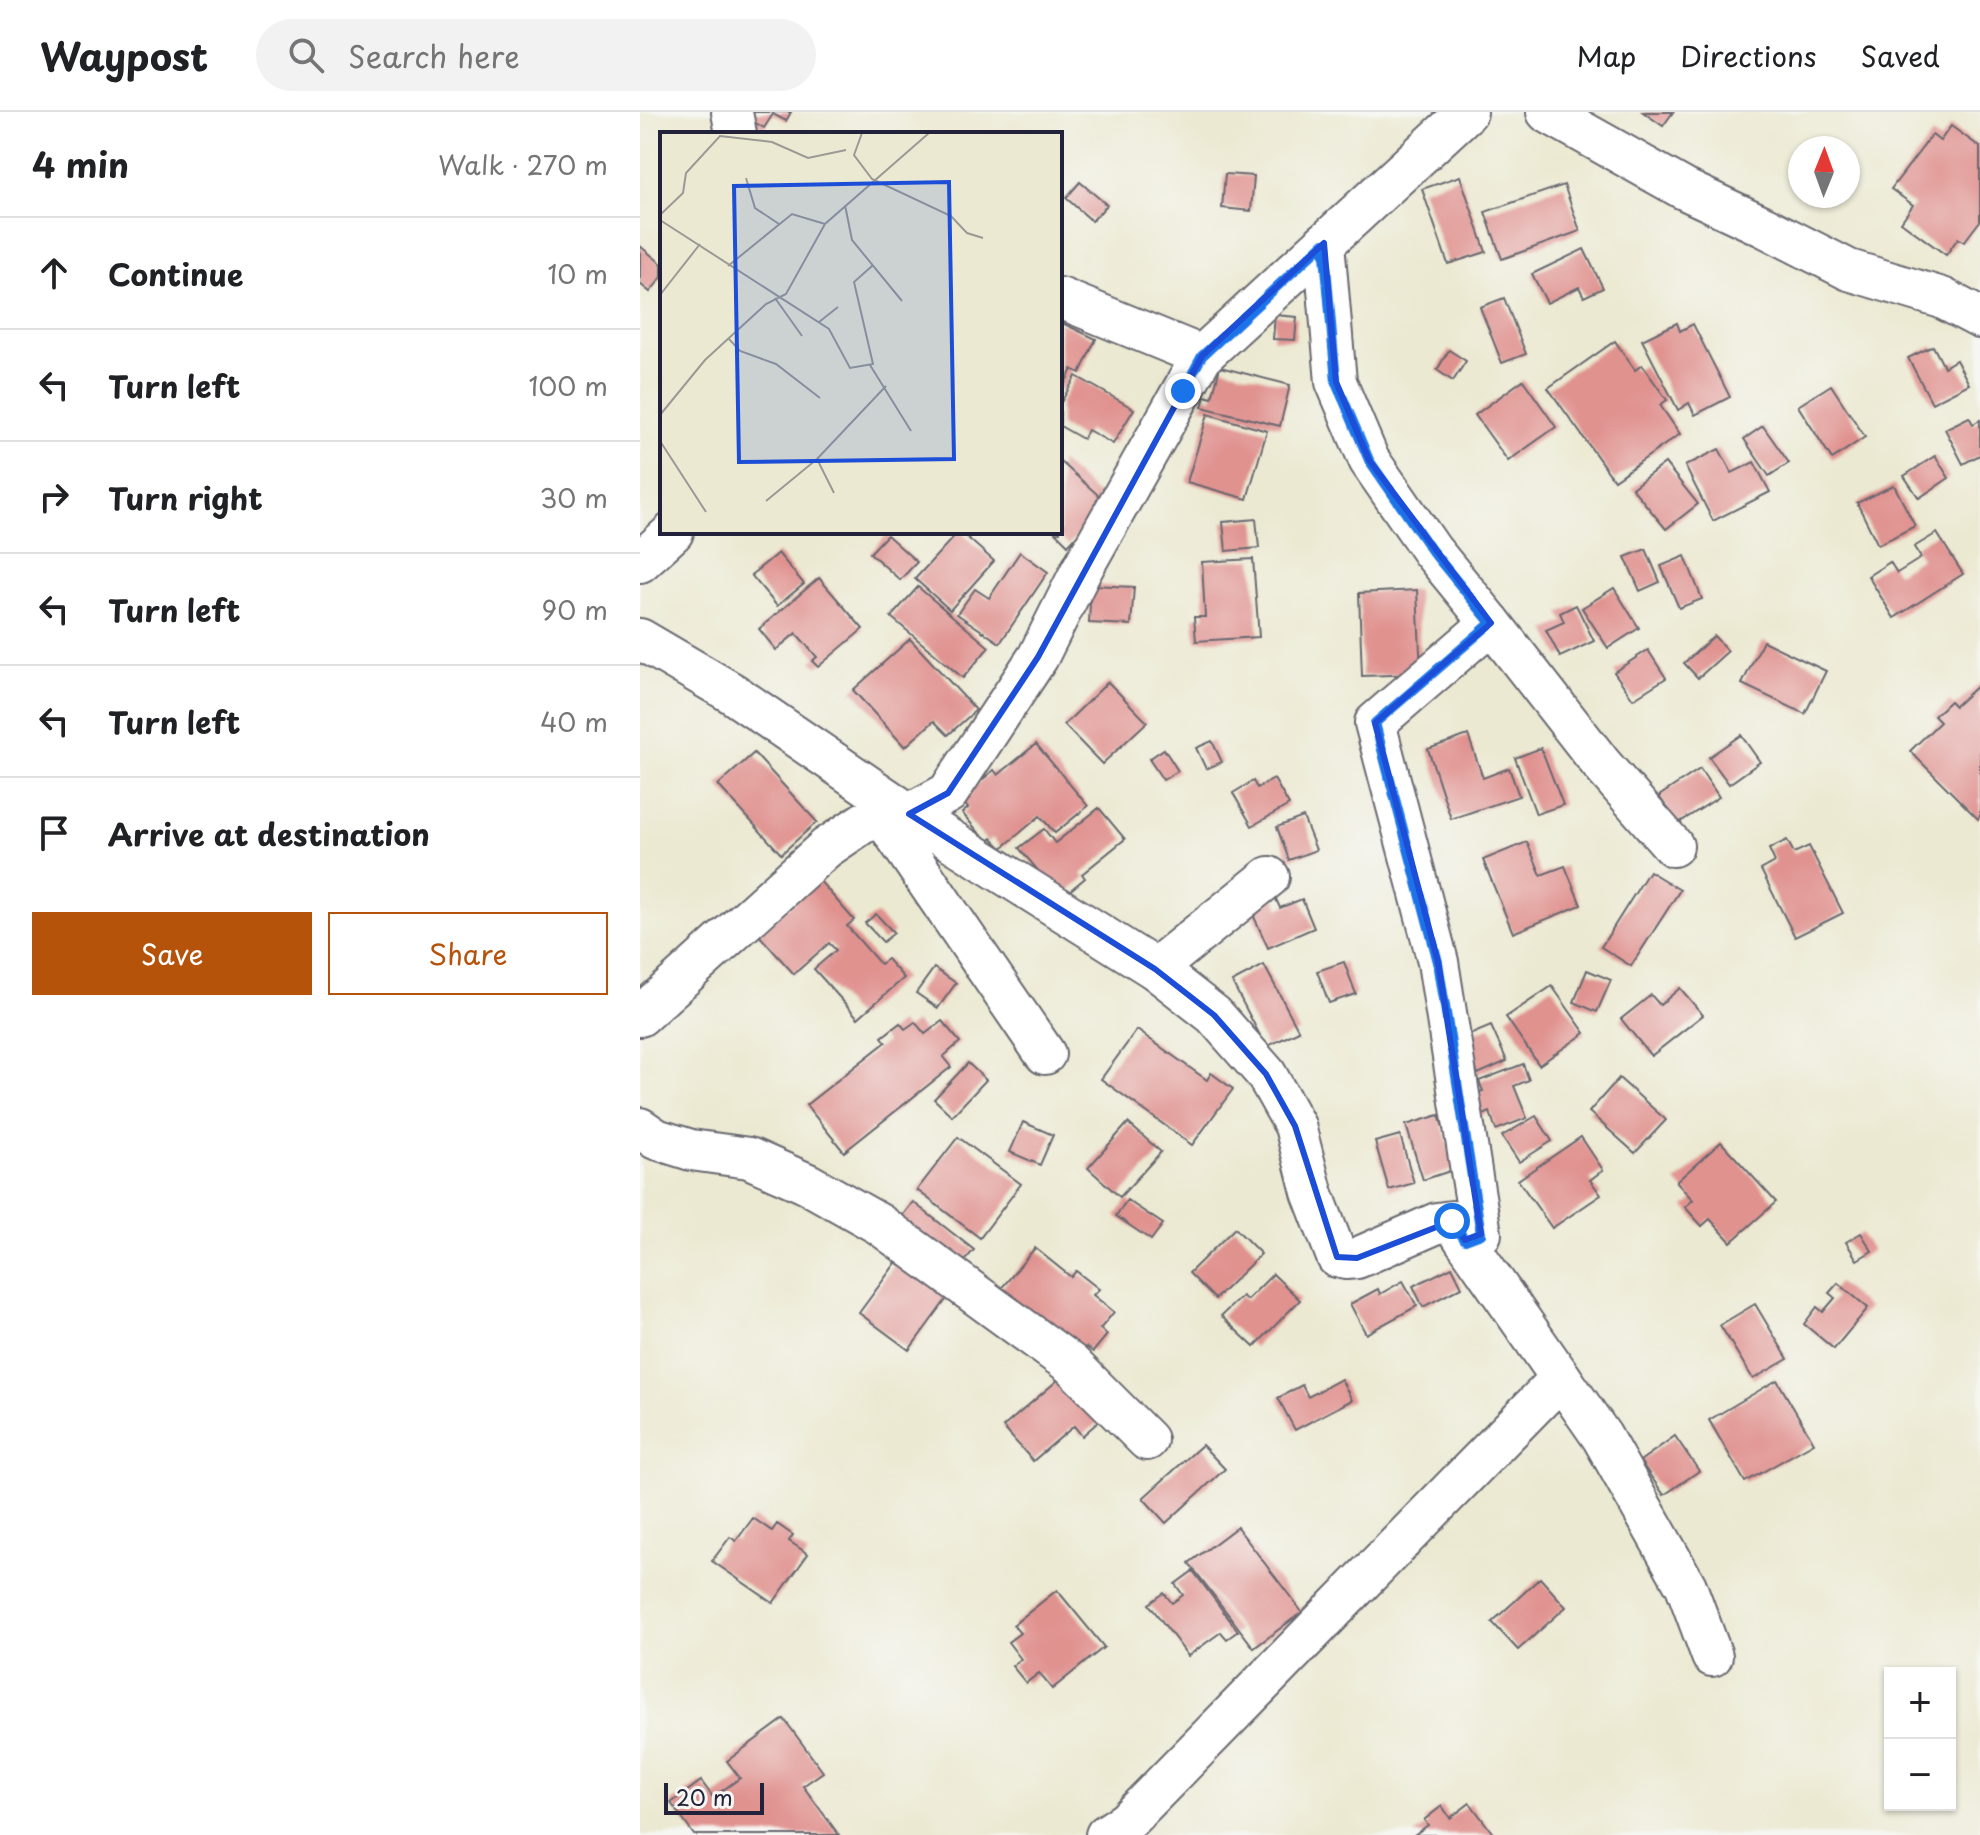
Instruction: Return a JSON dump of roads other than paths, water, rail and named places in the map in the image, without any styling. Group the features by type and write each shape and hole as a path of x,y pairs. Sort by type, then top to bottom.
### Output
{"street":[{"path":"732,112 736,132"},
{"path":"640,1016 826,848 863,823 896,816 948,793 1038,657 1081,571 1202,356 1467,112"},
{"path":"1547,112 1684,189 1849,270 1942,298 1980,318"},
{"path":"1324,243 1336,382 1369,460 1432,551 1602,765 1673,846"},
{"path":"1062,299 1202,356"},
{"path":"640,562 671,534"},
{"path":"1465,1240 1481,1234 1438,962 1375,723 1491,623"},
{"path":"640,639 732,693 896,816 1155,969 1214,1015 1266,1074 1295,1126 1312,1192 1337,1257 1357,1258 1437,1223 1452,1221 1602,1437 1686,1586 1712,1656"},
{"path":"896,816 1045,1054"},
{"path":"1155,969 1269,877"},
{"path":"640,1128 656,1139 691,1150 749,1158 808,1184 879,1224 1071,1364 1147,1440"},
{"path":"1121,1831 1561,1378"}]}
